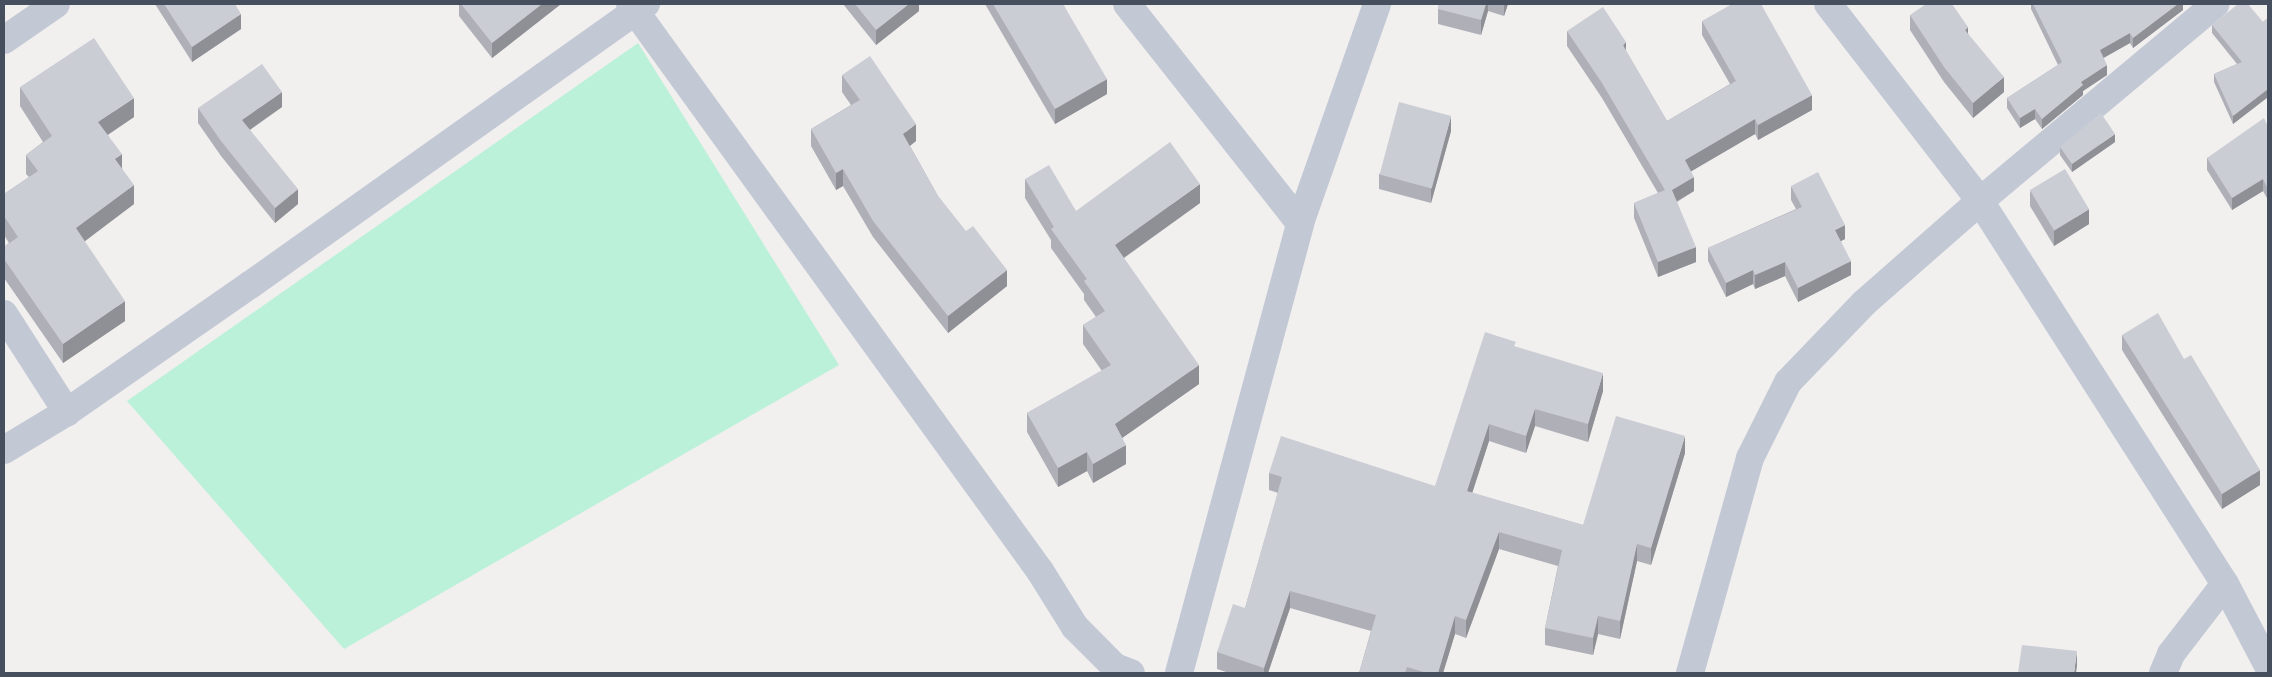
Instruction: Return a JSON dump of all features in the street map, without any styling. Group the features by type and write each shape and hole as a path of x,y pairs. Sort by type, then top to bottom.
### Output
{"street":[{"path":"4,40 56,4"},
{"path":"1127,4 1300,223"},
{"path":"1179,673 1300,223 1377,4"},
{"path":"1828,4 1980,201 2226,584 2268,666"},
{"path":"1690,673 1750,458 1788,382 1864,303 1980,201 2216,4"},
{"path":"4,450 67,412 637,6 1040,571 1075,627 1115,667 1131,673"},
{"path":"4,314 67,412"},
{"path":"2164,673 2171,654 2226,584"}],"green space":[{"path":"638,43 839,365 344,649 127,401"}],"building":[{"path":"164,4 235,4 241,14 192,47"},
{"path":"461,4 542,4 492,43"},
{"path":"855,4 909,4 876,30"},
{"path":"993,4 1063,4 1107,79 1055,109"},
{"path":"1440,4 1486,4 1481,20 1438,9"},
{"path":"1732,4 1761,4 1812,95 1758,125 1755,119 1685,160 1694,177 1672,190 1696,247 1658,262 1634,203 1665,190 1602,83 1567,31 1603,7 1626,42 1623,45 1667,121 1736,81 1702,21"},
{"path":"1926,4 1952,4 1968,27 1965,30 2004,77 1973,103 1944,67 1910,15"},
{"path":"2033,4 2178,4 2133,38 2130,33 2100,50 2107,65 2081,82 2083,85 2042,119 2035,109 2020,118 2007,98 2062,62"},
{"path":"2238,4 2248,4 2263,22 2268,18 2268,89 2233,116 2214,74 2242,62 2212,25"},
{"path":"94,38 134,98 98,122 122,154 115,159 134,185 76,228 125,301 63,344 4,259 4,247 18,237 4,216 4,194 38,171 26,155 52,136 20,87"},
{"path":"870,56 916,124 903,134 938,196 966,231 973,226 1007,270 948,316 873,221 843,169 836,173 811,129 860,100 842,75"},
{"path":"262,64 282,92 242,120 298,189 275,208 221,141 198,108"},
{"path":"1399,102 1451,116 1432,188 1380,174"},
{"path":"2101,113 2115,134 2072,164 2060,147"},
{"path":"2264,118 2268,127 2268,189 2263,179 2232,198 2207,158"},
{"path":"1170,142 1200,184 1115,245 1199,365 1115,424 1126,445 1093,464 1087,452 1058,468 1027,413 1111,365 1083,325 1105,311 1084,281 1087,279 1051,229 1054,227 1025,179 1049,165 1076,211"},
{"path":"2065,169 2089,209 2054,230 2030,190"},
{"path":"1818,172 1845,225 1835,230 1851,261 1798,288 1785,262 1755,275 1753,270 1726,283 1708,248 1802,207 1791,186"},
{"path":"2158,313 2184,359 2191,355 2260,470 2222,494 2122,335"},
{"path":"1485,332 1516,342 1514,346 1603,373 1588,424 1535,409 1526,436 1489,424 1467,491 1583,525 1616,416 1685,436 1651,548 1637,544 1620,621 1598,616 1593,638 1545,628 1562,550 1499,532 1466,620 1455,616 1438,673 1427,673 1407,667 1405,673 1359,673 1376,615 1290,591 1264,668 1217,652 1233,604 1245,608 1282,477 1269,473 1281,436 1435,486"},
{"path":"2022,645 2077,651 2074,673 2018,673"}]}
